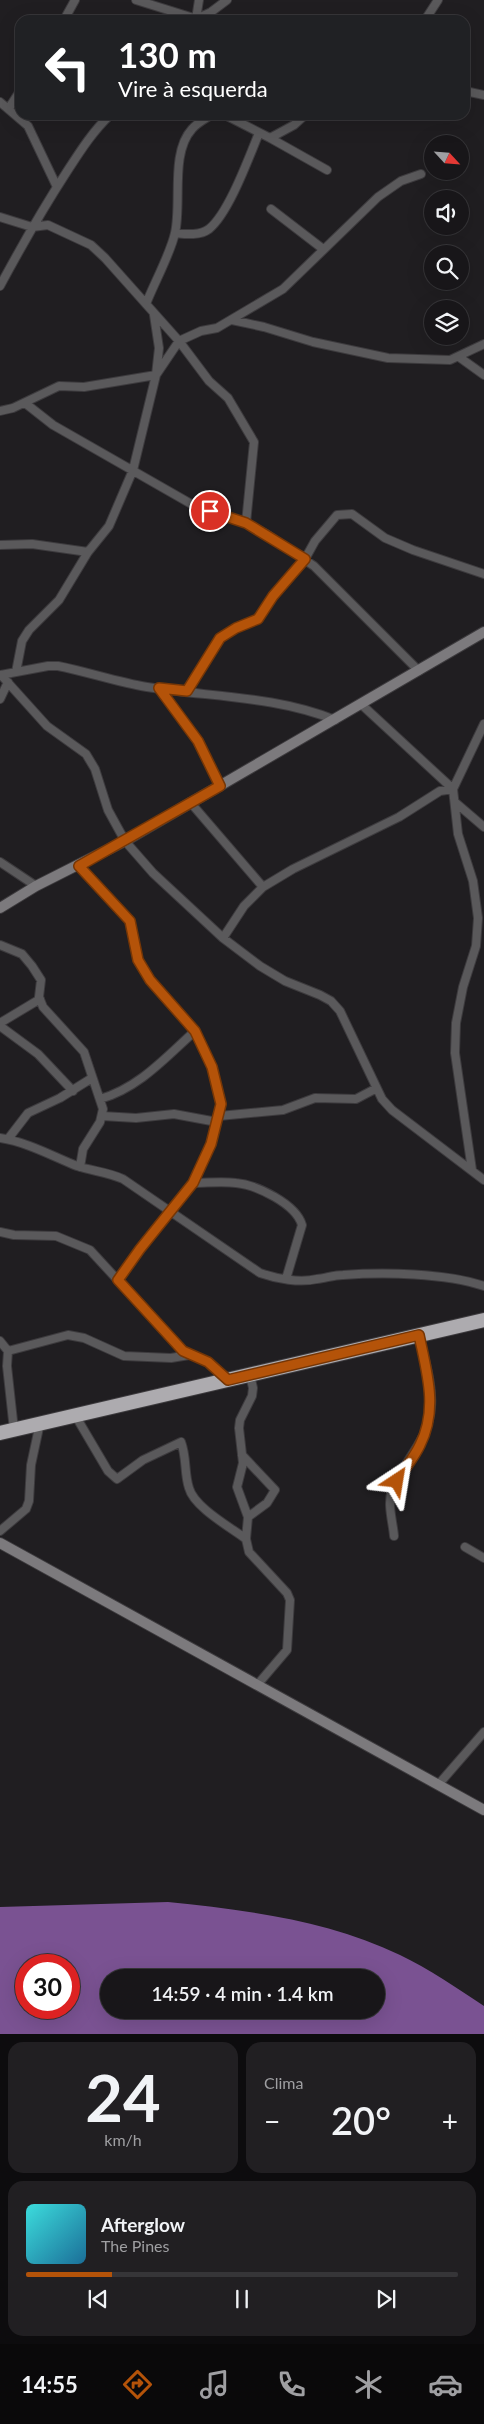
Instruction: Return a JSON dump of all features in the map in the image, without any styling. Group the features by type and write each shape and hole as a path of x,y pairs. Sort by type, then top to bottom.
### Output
{"highway":[{"path":"0,1433 484,1320"}],"street":[{"path":"67,15 75,0"},
{"path":"136,0 181,15"},
{"path":"194,15 199,0"},
{"path":"203,15 211,12 227,0"},
{"path":"428,15 438,0"},
{"path":"470,92 484,95"},
{"path":"9,108 15,99"},
{"path":"0,102 15,114"},
{"path":"22,120 28,126 57,187"},
{"path":"0,286 32,226 98,126 105,120"},
{"path":"146,304 175,234 179,162 182,148 186,137 193,128 204,120"},
{"path":"234,120 327,170"},
{"path":"270,138 300,120"},
{"path":"175,234 193,234 208,230 239,183 259,133"},
{"path":"0,411 25,403 59,386 92,386 156,375 179,341 201,331 217,328 283,289 378,197 401,181 421,174"},
{"path":"271,209 323,249"},
{"path":"0,217 32,226 48,225 91,245 105,258 179,341 209,381 228,398 254,442 246,523"},
{"path":"16,672 22,641 29,630 59,600 88,552 109,526 133,470 156,375 159,348 153,313"},
{"path":"232,320 313,342 380,356 444,360 459,357 484,344"},
{"path":"459,357 484,375"},
{"path":"25,403 53,425 193,505 246,523 305,559 419,671"},
{"path":"187,691 220,638 236,628 258,619 276,591 305,559 315,541 337,514 352,514 386,538 421,553 484,574"},
{"path":"0,545 32,544 88,552"},
{"path":"0,908 36,886 79,866 125,841 362,705 484,632"},
{"path":"0,675 48,666 58,666 159,688 299,708 335,720"},
{"path":"0,675 47,726 79,748 92,762 108,810 125,841 153,872 223,938 260,966 285,981 331,1001 340,1010 375,1089 392,1110 482,1177"},
{"path":"0,699 8,682"},
{"path":"159,688 198,741 220,786"},
{"path":"362,705 453,789 456,802 458,834 473,881 478,918 476,946 463,987 456,1023 455,1053 471,1151 472,1170"},
{"path":"453,789 484,724"},
{"path":"223,938 244,906 263,886 293,869 399,817 440,791 453,789"},
{"path":"190,802 263,886"},
{"path":"456,802 484,827"},
{"path":"0,862 36,886"},
{"path":"79,866 130,921 138,960 150,980 195,1031 212,1067 221,1104 211,1144 193,1183 118,1280"},
{"path":"0,945 22,954 32,966 41,980 40,999 43,1007 84,1052 100,1099 102,1116 89,1143 84,1149 80,1167"},
{"path":"40,999 0,1024 38,1054 73,1091"},
{"path":"100,1099 118,1094 133,1086 195,1031"},
{"path":"92,1078 73,1091 28,1113 4,1138 80,1167 103,1171 123,1179 260,1273 271,1277 308,1280 331,1275 386,1275 452,1278 484,1286"},
{"path":"102,1116 136,1118 174,1114 218,1119 283,1110 315,1098 356,1099 375,1089"},
{"path":"193,1183 236,1183 274,1196 288,1206 301,1220 302,1225 286,1279"},
{"path":"0,1232 14,1235 56,1236 69,1239 90,1250 183,1351 208,1362 228,1380"},
{"path":"8,1351 68,1335 84,1338 124,1356 171,1358 189,1355"},
{"path":"394,1536 390,1500 392,1491 420,1446 427,1428 431,1408 430,1388 419,1335"},
{"path":"0,1341 8,1351 7,1366 14,1430"},
{"path":"250,1375 253,1388 252,1396 240,1420 239,1428 242,1473 238,1488 248,1517 246,1539 249,1552 287,1593 290,1600 287,1650 258,1684"},
{"path":"76,1415 108,1471 117,1479 143,1460 181,1442 186,1460 190,1491 198,1502 246,1539"},
{"path":"0,1531 26,1509 29,1501 31,1465 40,1423"},
{"path":"242,1455 276,1490 267,1504 248,1517"},
{"path":"0,1543 484,1810"},
{"path":"465,1546 484,1558"},
{"path":"438,1785 484,1732"}],"shaded area":[{"path":"168,1902 286,1918 344,1933 400,1955 422,1966 484,2006 484,2034 0,2034 0,1907"}],"route":[{"path":"210,511 246,523 305,559 287,578 258,619 236,628 220,638 187,691 159,688 198,741 220,786 79,866 130,921 138,960 150,980 175,1006 195,1031 212,1067 221,1104 211,1144 193,1183 140,1249 118,1280 183,1351 208,1362 228,1380 419,1335 430,1388 431,1408 427,1428 420,1446 397,1481"}]}
